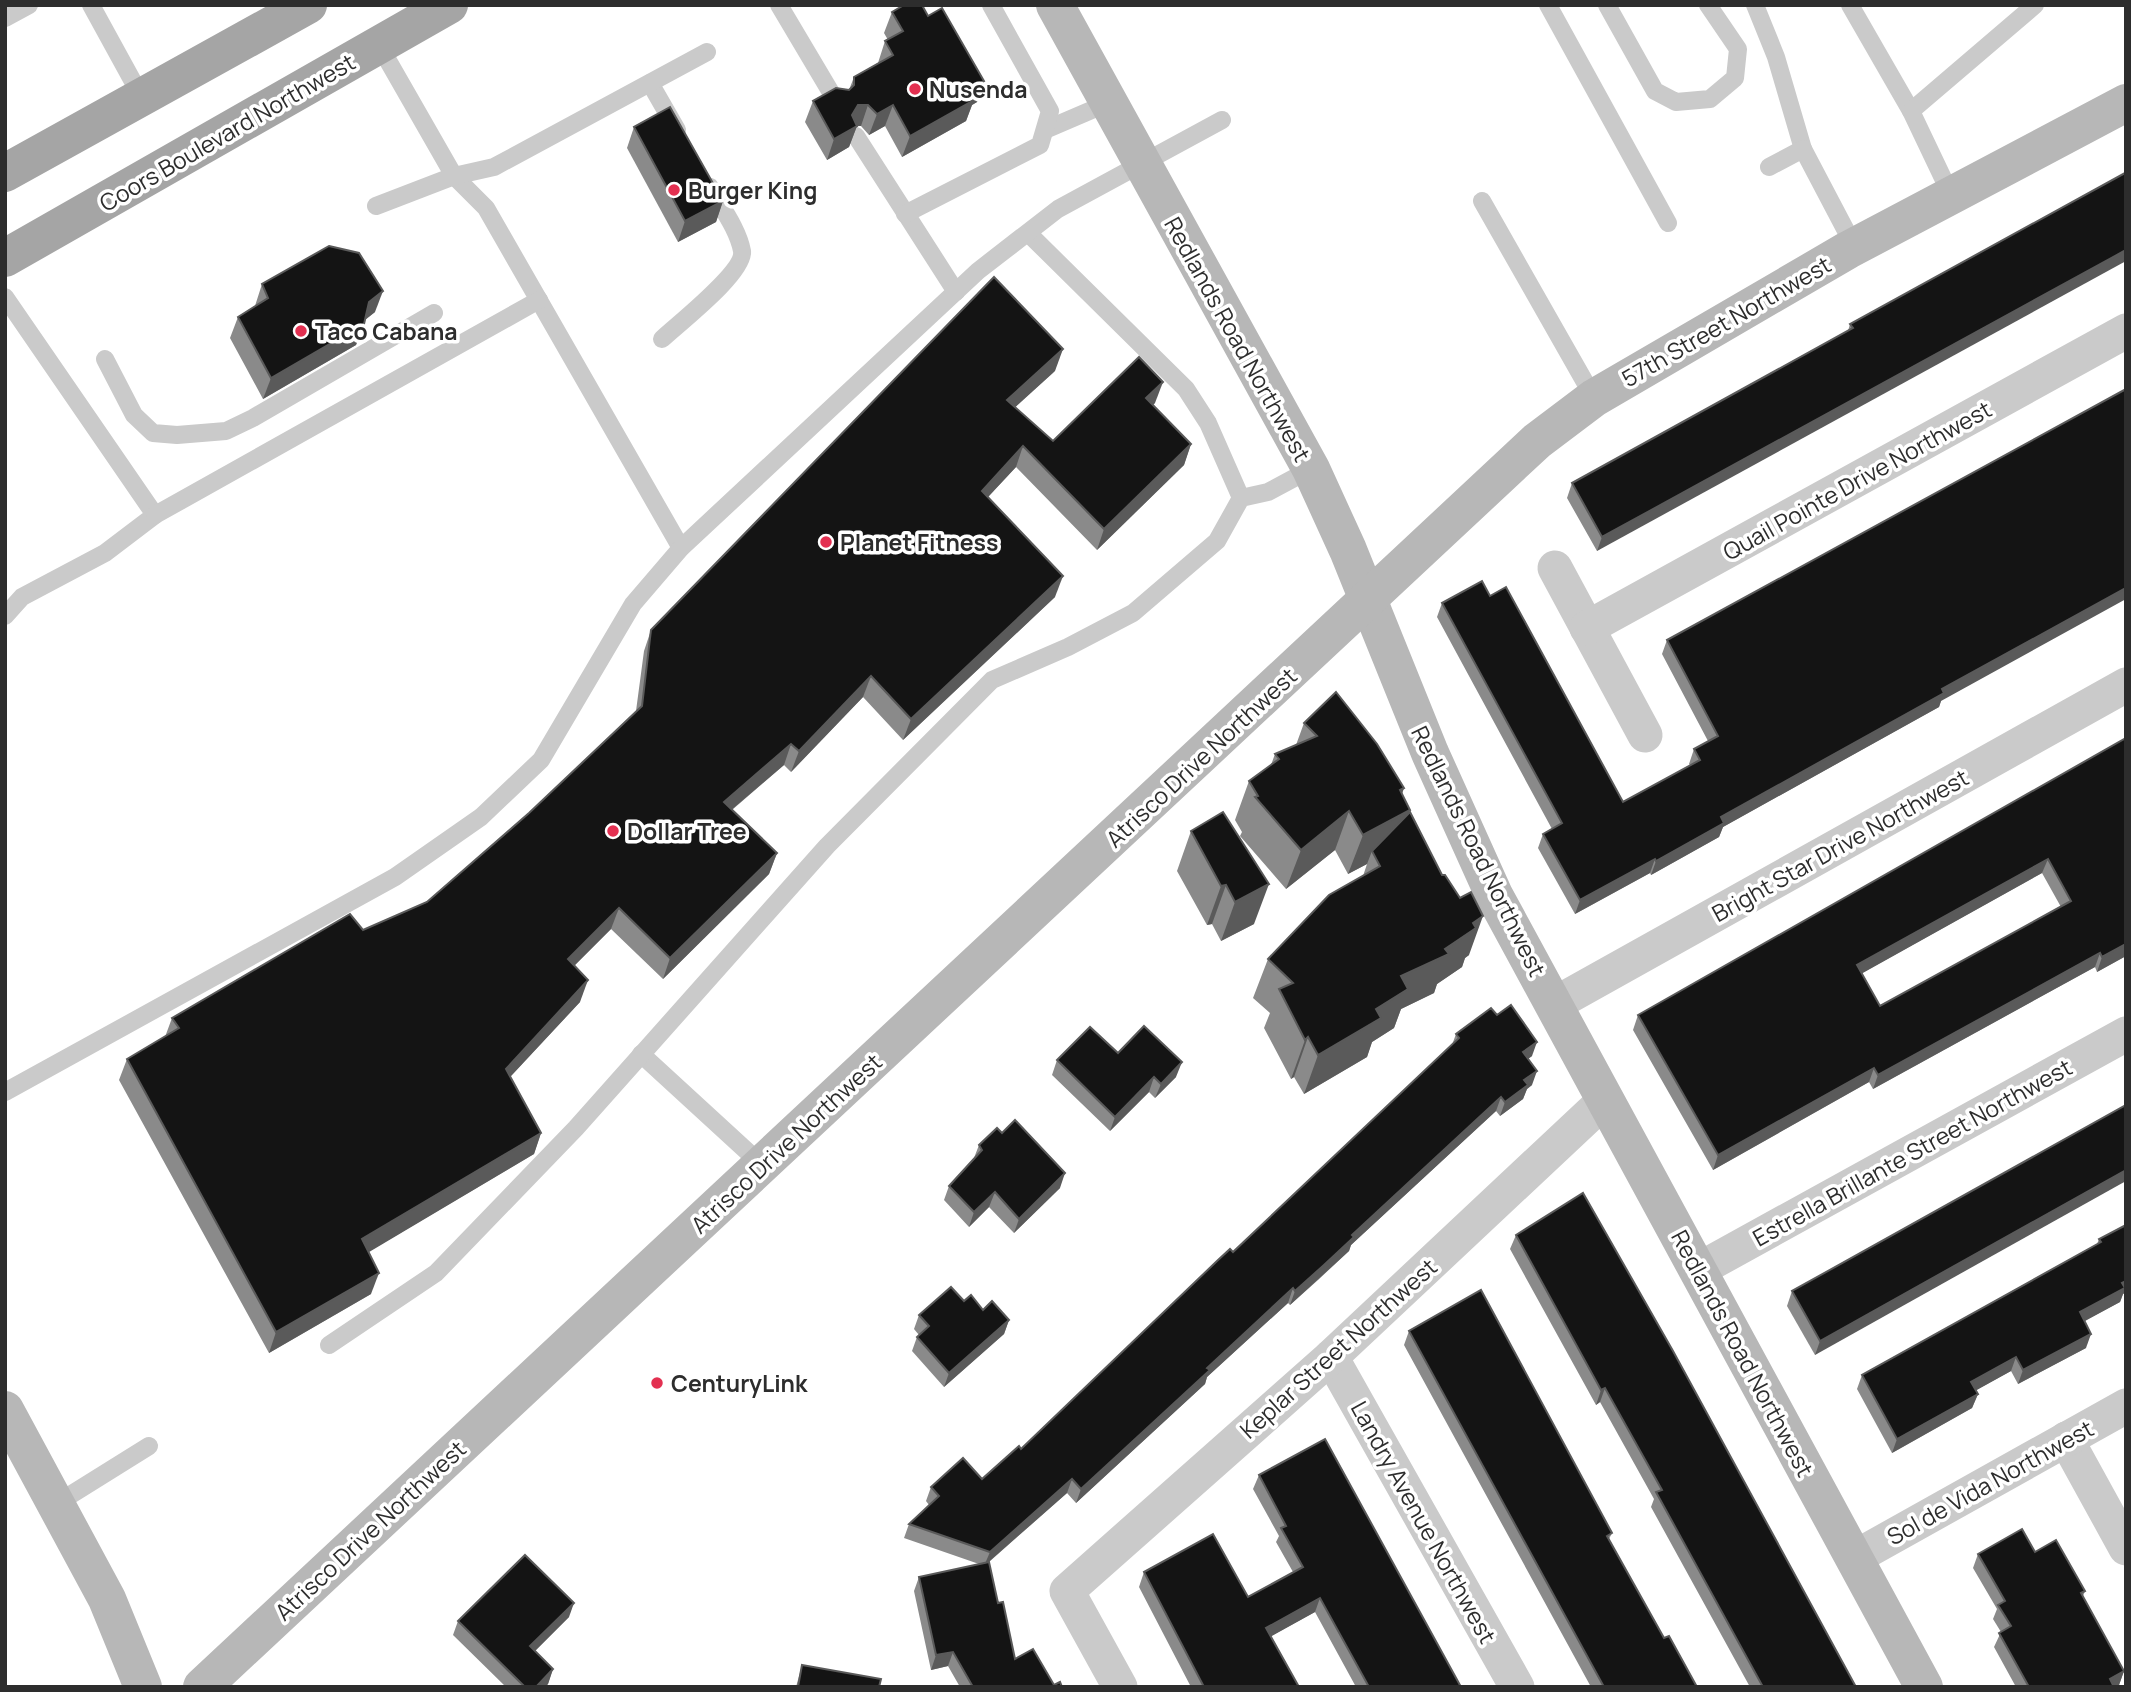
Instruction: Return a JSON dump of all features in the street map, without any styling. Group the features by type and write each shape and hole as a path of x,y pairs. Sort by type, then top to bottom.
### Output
{"main road":[{"path":"5,173 308,5"},
{"name":"Coors Boulevard Northwest","path":"5,258 449,5"}],"street":[{"name":"Redlands Road Northwest","path":"1055,5 1311,469 1370,600 1409,702 1473,848 1553,1004 1924,1687"},
{"name":"57th Street Northwest","path":"1370,600 1537,441 1594,398 1854,246 2126,103"},
{"name":"Quail Pointe Drive Northwest","path":"1587,628 2126,331"},
{"path":"1555,568 1645,735"},
{"name":"Atrisco Drive Northwest","path":"202,1687 1370,600"},
{"name":"Bright Star Drive Northwest","path":"1553,1004 2126,685"},
{"name":"Estrella Brillante Street Northwest","path":"1698,1270 2126,1034"},
{"name":"Keplar Street Northwest","path":"1120,1687 1067,1591 1331,1357 1605,1100"},
{"name":"Landry Avenue Northwest","path":"1331,1357 1517,1687"},
{"name":"Sol de Vida Northwest","path":"1854,1558 2126,1406"},
{"path":"5,1410 107,1599 142,1687"},
{"path":"2066,1439 2126,1548"}],"lane":[{"path":"91,5 142,99"},
{"path":"905,215 1040,145 1050,111 991,5"},
{"path":"1548,5 1668,223"},
{"path":"1607,5 1655,91 1676,102 1710,99 1735,78 1738,49 1715,8"},
{"path":"1755,5 1776,58 1803,149 1854,246"},
{"path":"1850,5 1911,111 1951,195"},
{"path":"1911,111 2035,5"},
{"path":"787,8 836,101"},
{"path":"379,45 454,176 486,208 681,548"},
{"path":"376,206 454,176 494,167 707,52"},
{"path":"650,83 683,140"},
{"path":"1045,130 1108,103"},
{"path":"5,1092 395,877 481,817 541,760 633,604 681,548 956,292 1058,209 1222,120"},
{"path":"856,136 956,292"},
{"path":"1769,167 1803,149"},
{"path":"662,339 736,271 743,254 735,232 703,175"},
{"path":"1482,201 1594,398"},
{"path":"1028,233 1186,389 1208,423 1241,498"},
{"path":"5,297 155,515"},
{"path":"5,616 22,597 105,553 155,515 539,300"},
{"path":"105,359 134,415 153,433 226,431 434,313"},
{"path":"329,1345 436,1273 576,1128 827,846 992,680 1068,648 1133,612 1217,541 1241,498 1268,492 1311,469"},
{"path":"641,1054 762,1165"},
{"path":"56,1504 149,1446"}],"building":[{"name":"Nusenda","path":"904,5 922,5 928,16 942,8 984,81 968,90 974,100 910,136 893,105 877,114 868,105 858,105 852,115 857,126 834,139 813,101 836,88 849,90 854,85 854,77 893,55 885,41 903,31 892,12"},
{"path":"670,107 723,201 685,221 634,127"},
{"path":"2125,173 2126,250 1602,537 1572,483 1853,328 1850,324"},
{"name":"Taco Cabana","path":"329,246 359,253 383,291 369,302 364,324 271,378 238,317 268,298 262,284"},
{"path":"994,277 1063,349 1007,400 1053,441 1139,357 1163,382 1146,398 1191,444 1104,529 1023,446 982,491 1063,576 911,719 871,676 799,751 791,744 724,802 777,853 670,958 619,908 568,959 588,980 506,1069 541,1133 362,1239 379,1273 276,1332 127,1059 179,1028 172,1018 350,914 363,930 427,902 529,813 642,706 651,630"},
{"path":"2126,389 2126,588 1942,689 1944,693 1721,817 1724,823 1580,900 1543,834 1562,823 1442,603 1482,581 1490,596 1506,587 1623,802 1700,760 1694,749 1718,736 1667,640"},
{"path":"1336,692 1377,744 1404,788 1400,790 1410,810 1363,835 1349,811 1301,850 1255,797 1258,796 1249,781 1279,759 1275,754 1317,736 1304,723"},
{"path":"2126,738 2126,944 2102,957 2100,953 1878,1075 1874,1068 1718,1155 1638,1015","holes":["2048,859 2071,901 1880,1006 1857,965"]},
{"path":"1223,812 1269,884 1235,902 1226,885 1221,886 1191,831"},
{"path":"1410,812 1442,875 1445,875 1460,898 1471,892 1483,916 1473,923 1476,928 1445,949 1449,954 1401,976 1408,989 1376,1009 1381,1018 1318,1055 1308,1037 1305,1040 1279,989 1293,983 1268,959 1329,895 1380,866 1372,851"},
{"path":"1511,1005 1537,1042 1523,1052 1537,1071 1524,1080 1528,1085 1505,1102 1501,1097 1352,1235 1354,1237 1324,1265 1295,1291 1293,1288 1207,1368 1210,1370 1081,1489 1072,1479 990,1552 909,1524 939,1496 931,1487 963,1458 982,1479 1019,1446 1021,1449 1217,1261 1230,1249 1233,1252 1459,1038 1456,1034 1491,1008 1497,1015"},
{"path":"1144,1026 1182,1062 1161,1084 1154,1077 1115,1117 1057,1060 1090,1027 1118,1053"},
{"path":"2126,1105 2126,1170 1820,1341 1792,1291"},
{"path":"1015,1120 1065,1173 1019,1219 995,1192 974,1212 949,1186 982,1150 979,1145 997,1128 1002,1133"},
{"path":"1583,1193 1673,1351 1856,1687 1763,1687 1656,1492 1662,1490 1605,1388 1601,1390 1516,1235"},
{"path":"2126,1225 2126,1281 2122,1283 2125,1288 2080,1312 2091,1334 2023,1370 2016,1357 1971,1382 1978,1394 1897,1439 1862,1375 2101,1242 2099,1239"},
{"path":"951,1287 964,1301 971,1295 983,1310 992,1301 1009,1320 949,1373 917,1337 929,1326 919,1315"},
{"path":"1481,1290 1612,1533 1607,1536 1664,1638 1669,1636 1697,1687 1604,1687 1409,1331"},
{"path":"1325,1439 1461,1687 1369,1687 1320,1598 1266,1628 1299,1687 1204,1687 1144,1572 1213,1534 1248,1597 1303,1567 1281,1528 1286,1526 1259,1475"},
{"path":"2022,1529 2035,1552 2056,1540 2085,1591 2081,1593 2124,1671 2110,1679 2114,1687 2029,1687 1999,1633 2011,1626 1998,1605 2005,1601 1978,1554"},
{"path":"525,1555 574,1603 530,1646 553,1669 536,1687 525,1687 458,1621"},
{"path":"989,1562 998,1603 1003,1602 1015,1659 1033,1649 1054,1685 1060,1682 1062,1687 973,1687 953,1652 936,1655 919,1577"},
{"path":"802,1665 881,1679 879,1687 798,1687"}],"place":[{"name":"Nusenda","path":"915,89"},
{"name":"Burger King","path":"674,190"},
{"name":"Taco Cabana","path":"301,331"},
{"name":"Planet Fitness","path":"826,542"},
{"name":"Dollar Tree","path":"613,831"},
{"name":"CenturyLink","path":"657,1383"}]}
